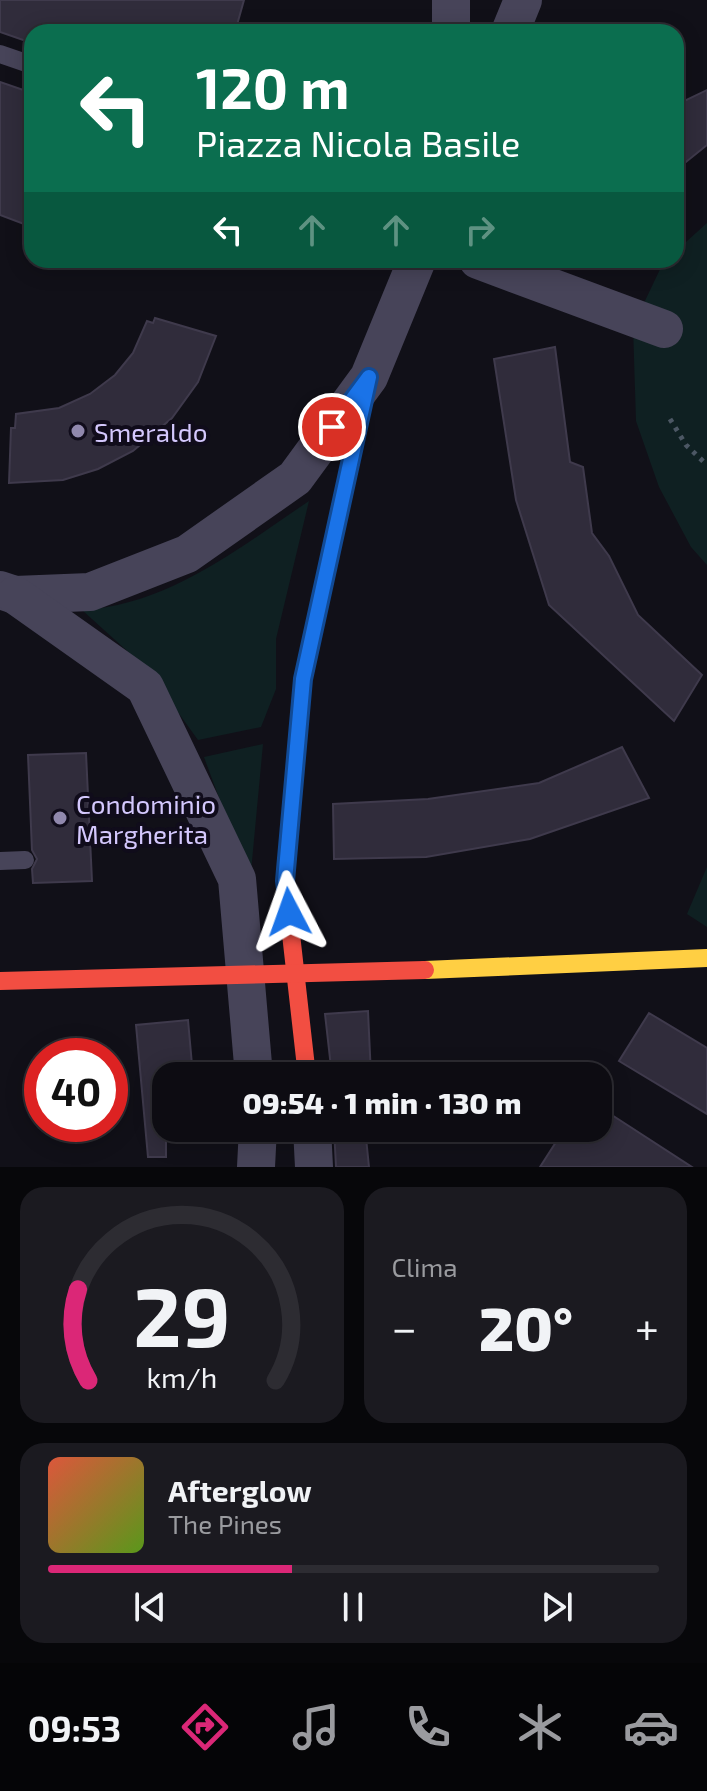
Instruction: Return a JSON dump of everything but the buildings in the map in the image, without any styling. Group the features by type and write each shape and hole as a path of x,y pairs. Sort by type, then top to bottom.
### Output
{"street":[{"path":"451,0 451,24"},
{"path":"513,24 523,0"},
{"path":"305,1062 285,881 303,679 369,377 414,268"},
{"path":"500,268 664,329"},
{"path":"7,592 90,592 187,554 295,478 369,377"},
{"path":"7,592 145,687 237,879 253,1062"},
{"path":"0,981 296,975 707,958"},
{"path":"256,1167 257,1142"},
{"path":"313,1142 314,1167"}],"lane":[{"path":"0,54 24,62"},
{"path":"0,861 25,860"}],"path":[{"path":"670,419 686,445 707,465"}],"shaded area":[{"path":"707,223 707,565 691,547 659,487 636,421 633,326 661,268 684,268 684,244"},
{"path":"309,501 276,639 276,689 261,727 198,740 146,668 82,610 114,606 174,586 229,555"},
{"path":"263,744 250,882 204,757"},
{"path":"707,867 707,927 687,914"}],"traffic: fast":[{"path":"299,722 303,679 369,377"}],"traffic: slow":[{"path":"425,970 707,958"}],"traffic: jam":[{"path":"299,722 285,881 305,1062"},
{"path":"0,981 425,970"}],"place":[{"name":"Smeraldo","path":"78,431"},
{"name":"Condominio Margherita","path":"60,818"}],"route":[{"path":"289,912 285,881 303,679 369,377 332,427"}]}
